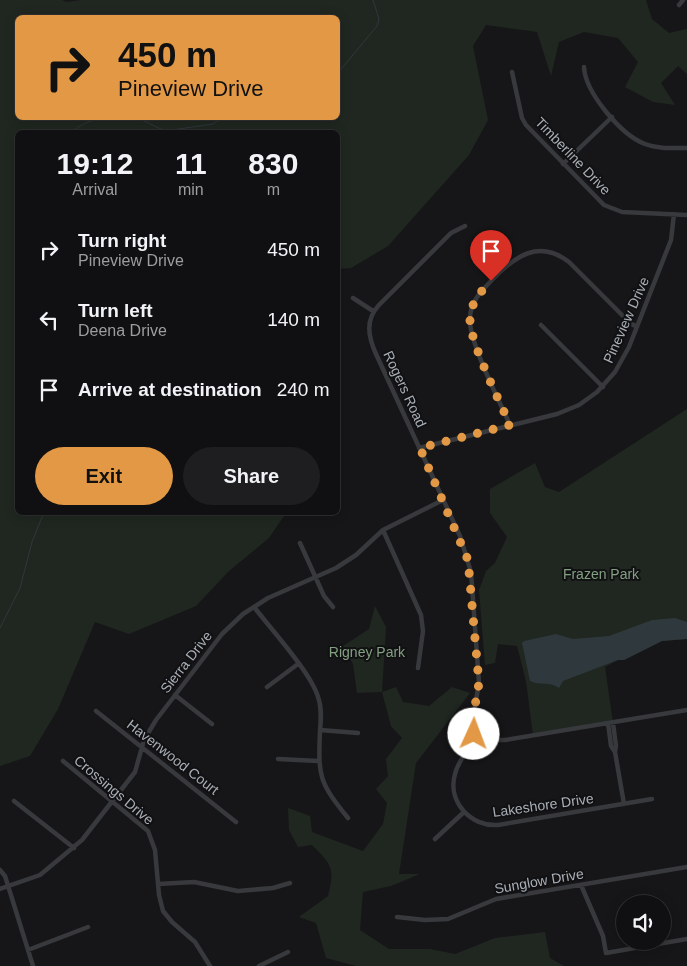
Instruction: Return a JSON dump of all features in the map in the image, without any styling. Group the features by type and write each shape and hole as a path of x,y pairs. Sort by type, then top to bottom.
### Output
{"street":[{"path":"584,67 585,76 601,105 630,135 643,143 656,147 687,148"},
{"name":"Timberline Drive","path":"512,72 522,118 526,125 600,202 613,209 635,214 687,215"},
{"path":"563,164 612,117"},
{"name":"Pineview Drive","path":"420,448 567,411 586,401 602,387 623,360 637,327 671,240 674,214"},
{"path":"353,298 373,311 451,233 465,226"},
{"path":"510,425 473,336 470,320 472,306 478,294 516,258 542,251 565,259 637,327"},
{"name":"Rogers Road","path":"373,311 369,324 372,344 466,551 471,572 479,683 472,723 474,734 478,738"},
{"path":"541,325 602,387"},
{"name":"Sierra Drive","path":"0,889 40,876 74,848 135,772 149,729 222,634 254,607 349,560 383,530 443,500"},
{"path":"383,530 421,614 423,631 418,668"},
{"path":"300,543 314,577 324,596 333,607"},
{"path":"254,607 316,689 321,710 318,761 320,776 326,791 348,818"},
{"path":"267,687 298,664"},
{"path":"175,695 212,724"},
{"path":"435,839 464,812 456,800 453,788 454,777 461,760 478,738 489,741 505,740 687,710"},
{"name":"Havenwood Court","path":"96,711 236,822"},
{"path":"610,723 616,746 615,752 624,804"},
{"path":"320,730 358,733"},
{"path":"278,759 318,761"},
{"name":"Crossings Drive","path":"63,761 142,825 152,840 163,911 172,922 195,942 210,966"},
{"name":"Lakeshore Drive","path":"464,812 475,821 494,825 652,799"},
{"path":"14,801 74,848"},
{"name":"Sunglow Drive","path":"397,917 425,920 448,918 496,899 687,868"},
{"path":"0,870 5,876 33,966"},
{"path":"158,884 194,882 238,891 273,888 290,883"},
{"path":"581,885 603,936 606,952 687,939"},
{"path":"28,950 88,927"},
{"path":"259,966 288,952"}],"green space":[{"path":"0,0 62,0 66,2 81,0 646,0 652,19 669,33 687,29 687,74 678,66 661,83 675,105 653,102 625,87 638,62 618,38 584,32 559,42 551,76 537,32 486,25 473,46 488,120 469,155 388,246 351,268 340,269 340,130 15,130 15,515 285,515 269,538 229,571 196,606 129,634 95,622 58,709 30,756 0,766"},
{"name":"Frazen Park","path":"687,409 687,639 662,641 624,660 618,660 605,667 613,723 533,735 526,681 517,646 498,644 495,663 485,665 479,590 486,571 495,563 507,537 490,513 490,489 535,463 545,487 559,492"},
{"name":"Rigney Park","path":"375,606 386,627 382,692 357,693 353,664 343,646 369,629"},
{"path":"396,687 403,702 429,706 452,687 470,693 416,763 399,874 420,874 391,886 363,892 360,930 389,949 430,949 455,954 495,938 545,932 550,958 564,966 356,966 326,958 316,923 299,917 328,896 331,879 330,868 324,857 312,845 298,847 289,830 288,808 310,816 312,832 363,851 383,824 387,803 376,789 388,776 386,759 402,738 391,726 382,692"}],"shaded area":[{"path":"675,618 687,622 687,639 662,641 624,660 618,660 563,681 559,688 530,681 522,643 524,641 556,634 573,639 609,636 652,620"}],"waterway":[{"path":"340,71 377,26 379,19 373,0"},
{"path":"74,130 88,122 98,120"},
{"path":"142,120 163,130"},
{"path":"172,130 213,124 219,120"},
{"path":"0,628 20,588 32,542 44,515"}],"route":[{"path":"474,734 472,723 479,683 471,572 460,536 420,448 510,425 471,328 472,306 478,294 491,281"}]}
